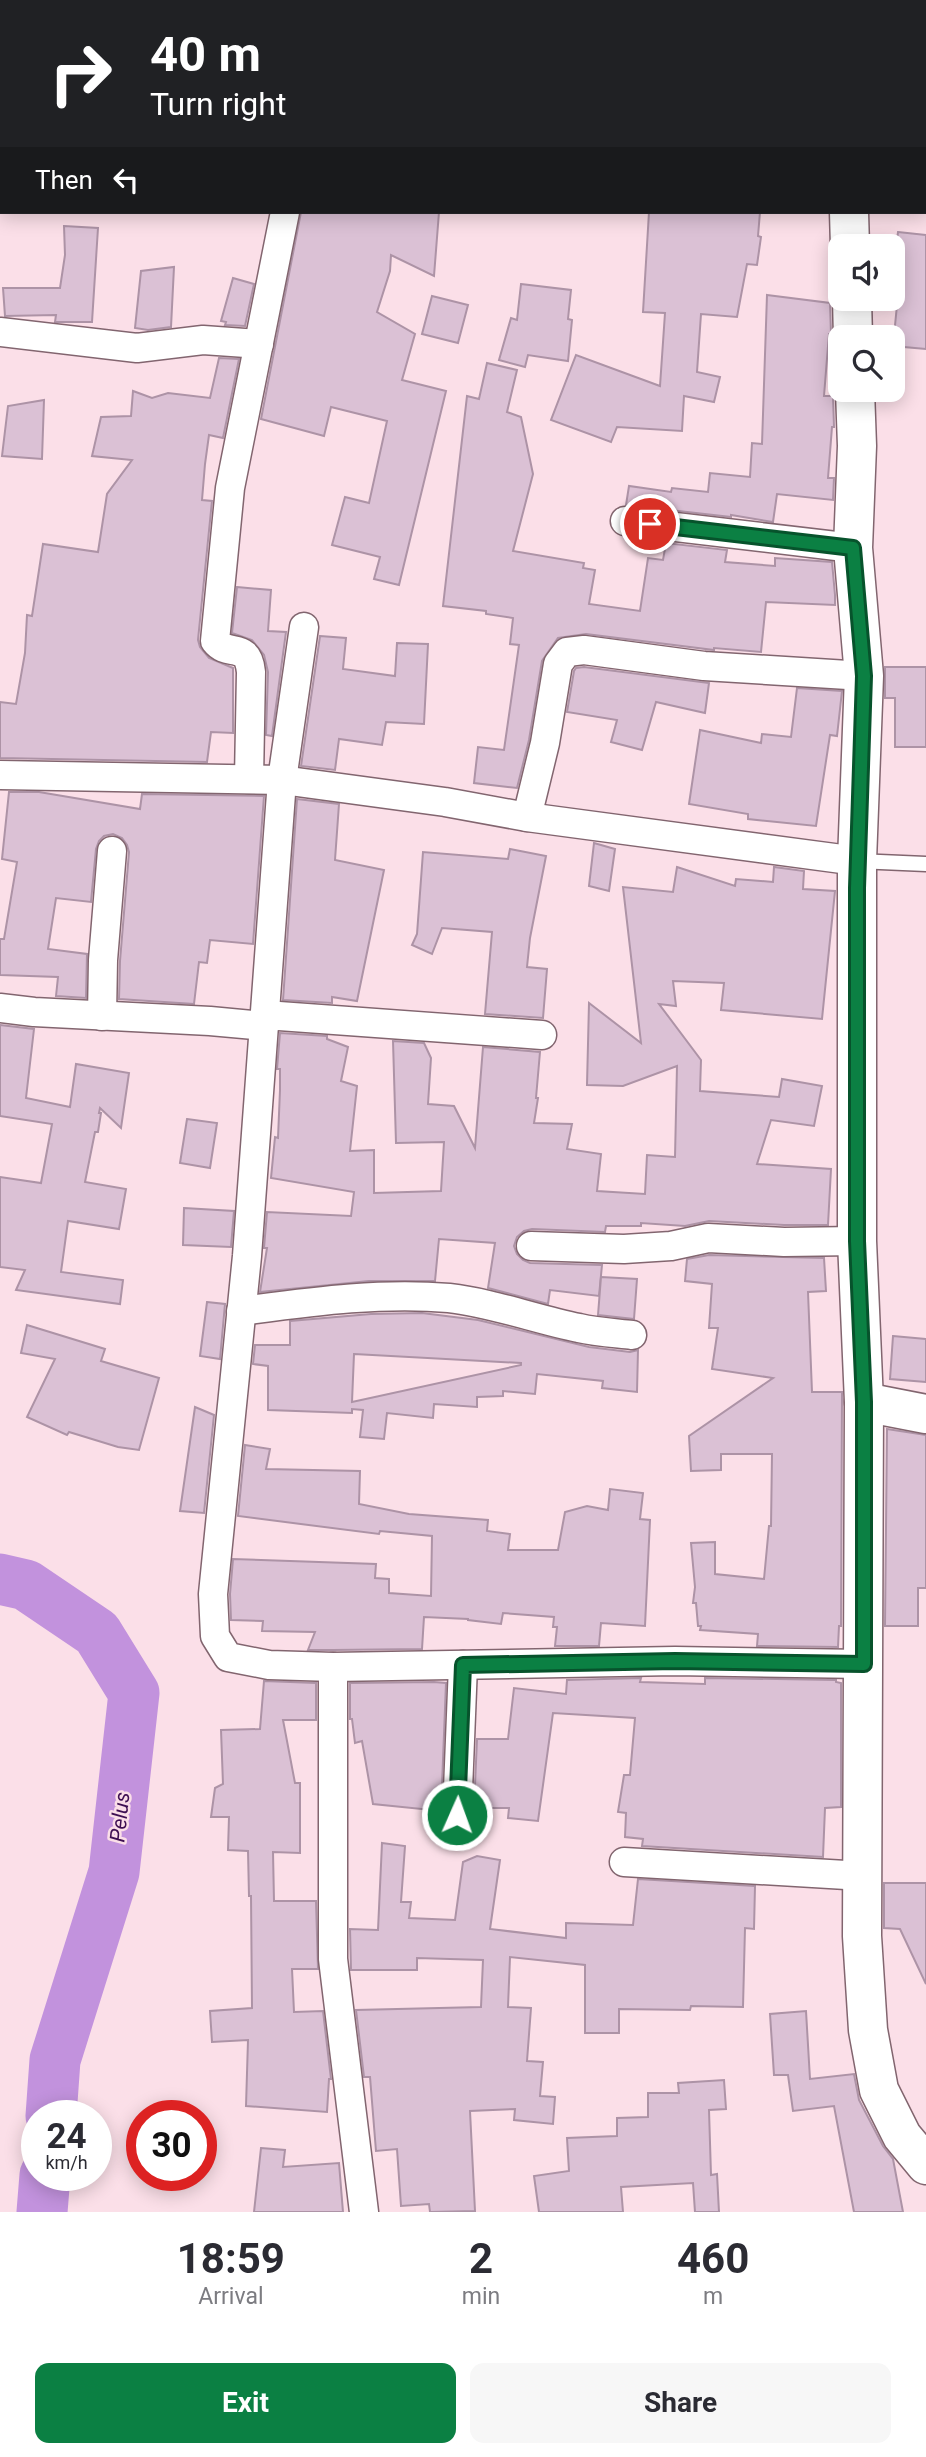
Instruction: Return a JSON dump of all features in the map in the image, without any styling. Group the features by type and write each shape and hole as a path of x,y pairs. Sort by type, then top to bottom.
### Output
{"street":[{"path":"249,779 250,659 244,653 221,647 215,641 230,488 285,214"},
{"path":"849,214 850,234"},
{"path":"0,332 137,348 203,341 259,344"},
{"path":"855,402 857,446 853,548 864,676 857,861 857,1241 864,1402 862,1936 868,2030 879,2090 902,2136 926,2165"},
{"path":"625,521 853,548"},
{"path":"304,628 282,780 241,1311 213,1594 215,1636 228,1657 269,1665 333,1667 675,1661 864,1664"},
{"path":"527,817 545,743 558,664 568,652 584,650 704,666 864,676"},
{"path":"0,775 282,780 445,802 527,817 857,861"},
{"path":"102,1016 103,960 112,851"},
{"path":"0,1008 102,1016 210,1021 264,1020 542,1035"},
{"path":"531,1245 624,1249 671,1246 708,1238 784,1242 857,1241"},
{"path":"241,1311 351,1298 451,1298 530,1314 580,1329 632,1335"},
{"path":"864,1402 926,1414"},
{"path":"457,1815 463,1665"},
{"path":"333,1667 333,1959 364,2212"},
{"path":"624,1862 863,1876"}],"lane":[{"path":"857,861 926,864"}],"building":[{"path":"301,214 439,214 434,276 391,255 390,271 377,312 415,334 402,380 446,391 399,585 374,579 380,557 332,545 345,497 369,503 387,421 331,407 324,436 261,419"},
{"path":"649,214 760,214 758,236 761,237 757,265 747,264 737,317 701,314 697,372 720,377 714,402 684,396 682,431 617,427 611,442 551,420 576,355 660,386 665,313 643,312"},
{"path":"64,226 98,228 92,322 55,322 56,315 5,316 3,288 60,288 65,255"},
{"path":"898,232 926,235 926,349 905,347 905,325 895,325 896,311 905,311 905,234"},
{"path":"174,267 171,327 148,330 135,328 141,271"},
{"path":"233,278 254,284 245,326 225,325 226,322 221,321"},
{"path":"521,284 571,290 568,319 572,320 568,361 528,355 525,367 499,360 511,318 517,320"},
{"path":"767,295 828,303 831,325 828,325 824,396 828,396 828,402 833,402 834,427 828,478 834,478 833,500 777,494 773,522 731,515 626,505 629,486 671,492 672,488 708,492 710,473 750,477 752,443 762,444"},
{"path":"432,296 468,305 458,343 422,334"},
{"path":"219,358 239,359 223,438 209,435 202,500 212,501 198,640 209,658 233,668 233,733 211,732 207,762 0,758 0,702 16,704 25,653 27,615 32,616 43,544 98,552 107,494 132,460 92,456 101,417 131,416 133,391 152,398 168,393 210,398"},
{"path":"487,363 517,370 507,412 521,417 533,474 513,551 584,563 583,568 595,570 589,604 640,611 648,558 663,560 666,543 727,550 725,562 775,566 775,558 832,562 835,595 835,605 766,602 761,652 714,650 586,634 558,638 542,661 529,740 517,788 474,783 478,747 504,750 519,645 510,644 513,618 486,614 486,611 443,606 467,396 479,399"},
{"path":"44,400 42,459 2,456 8,406"},
{"path":"237,587 271,590 268,631 286,632 272,736 266,735 268,672 264,655 252,640 232,633"},
{"path":"320,636 346,638 343,669 395,676 397,643 428,644 424,724 386,722 382,745 339,739 335,770 301,766"},
{"path":"584,667 709,683 705,713 656,702 642,750 611,742 617,720 567,712 574,671"},
{"path":"885,667 926,667 926,747 895,747 895,698 885,698"},
{"path":"797,688 842,691 837,736 830,735 816,826 748,819 748,814 689,804 700,730 761,743 762,734 791,737"},
{"path":"9,792 39,792 140,809 142,794 264,796 253,944 210,940 207,963 199,962 194,1004 119,999 129,852 122,838 113,834 104,836 96,849 91,902 56,898 48,949 87,954 86,998 56,996 58,977 0,975 0,939 4,939 17,862 2,859"},
{"path":"297,799 339,804 335,860 384,870 357,1001 332,997 332,1003 283,1000"},
{"path":"594,843 615,849 609,891 589,886"},
{"path":"510,849 546,856 527,967 547,969 543,1018 485,1014 492,932 442,928 432,954 412,945 417,934 423,852 508,859"},
{"path":"677,867 735,886 736,879 773,882 774,867 804,871 803,889 835,891 822,1019 721,1010 724,983 673,981 676,1006 659,1004 701,1060 700,1091 779,1097 782,1079 822,1086 814,1126 771,1120 757,1164 831,1169 828,1225 709,1221 685,1226 641,1223 641,1226 606,1226 605,1232 524,1231 517,1237 514,1246 523,1260 530,1263 602,1265 599,1296 550,1290 548,1304 488,1288 495,1243 439,1239 435,1281 369,1281 260,1292 267,1248 264,1248 267,1212 351,1216 354,1192 271,1178 275,1137 278,1138 280,1069 277,1069 280,1033 327,1036 327,1039 348,1047 341,1081 357,1086 350,1151 374,1150 374,1193 441,1191 444,1142 396,1143 393,1041 424,1043 431,1058 428,1104 454,1106 475,1148 483,1047 540,1052 534,1123 572,1124 567,1149 601,1154 597,1191 645,1194 647,1155 675,1157 677,1066 623,1086 587,1085 589,1003 641,1043 623,887 673,892"},
{"path":"0,1025 34,1029 26,1098 70,1107 76,1064 129,1073 121,1128 100,1108 98,1132 95,1132 85,1182 126,1189 119,1229 68,1221 61,1272 123,1280 120,1304 16,1290 25,1270 0,1267 0,1177 41,1183 52,1124 0,1116"},
{"path":"187,1119 217,1123 210,1168 180,1163"},
{"path":"184,1208 234,1211 231,1247 183,1245"},
{"path":"709,1255 824,1258 826,1291 808,1292 812,1392 842,1392 841,1626 838,1647 757,1646 758,1634 700,1630 701,1626 698,1626 696,1603 693,1603 695,1587 691,1543 715,1542 715,1574 764,1579 771,1526 772,1454 721,1454 721,1470 691,1471 689,1436 773,1378 712,1369 718,1328 709,1328 712,1284 685,1281 687,1259"},
{"path":"601,1277 637,1279 634,1319 598,1315"},
{"path":"207,1302 225,1304 220,1359 200,1356"},
{"path":"422,1313 478,1320 589,1347 630,1352 638,1350 637,1392 602,1388 603,1381 537,1374 535,1394 503,1391 503,1396 477,1397 477,1407 434,1404 433,1418 387,1413 384,1439 360,1437 363,1410 352,1409 352,1413 268,1410 268,1366 253,1364 255,1345 290,1345 290,1321","holes":["354,1354 521,1365 352,1402"]},
{"path":"27,1325 105,1349 101,1361 159,1378 139,1450 118,1447 69,1432 67,1435 27,1417 55,1359 21,1353"},
{"path":"893,1336 926,1339 926,1382 890,1379"},
{"path":"195,1407 214,1415 204,1513 180,1511"},
{"path":"887,1429 926,1435 926,1588 918,1588 918,1626 885,1626"},
{"path":"245,1445 270,1449 266,1469 360,1471 359,1504 409,1514 488,1520 487,1531 510,1534 508,1550 558,1550 565,1512 587,1506 608,1510 610,1489 643,1493 640,1519 650,1520 645,1626 601,1623 599,1646 555,1646 557,1627 553,1627 554,1617 503,1613 501,1624 424,1617 422,1649 308,1650 315,1632 262,1631 263,1621 231,1620 233,1559 376,1564 375,1578 389,1579 389,1593 431,1596 432,1536 380,1531 379,1534 238,1516"},
{"path":"641,1678 640,1682 705,1684 705,1678 836,1680 841,1683 841,1807 825,1808 823,1857 642,1846 643,1839 625,1837 626,1813 618,1812 624,1775 630,1775 635,1718 553,1713 538,1821 508,1818 509,1808 474,1808 477,1739 508,1739 514,1688 566,1694 567,1680"},
{"path":"264,1681 316,1683 316,1720 283,1720 295,1783 300,1783 300,1853 273,1852 274,1901 316,1901 318,1969 292,1969 294,2012 323,2011 331,2079 327,2112 246,2106 248,2040 212,2042 210,2011 252,2008 248,1851 228,1850 229,1817 211,1817 215,1788 223,1784 221,1730 260,1729"},
{"path":"350,1683 446,1683 441,1811 373,1804 362,1741 355,1743 350,1719"},
{"path":"382,1843 405,1846 401,1902 411,1902 409,1918 455,1920 463,1862 477,1856 500,1860 490,1929 566,1938 566,1923 633,1925 638,1879 755,1886 754,1929 745,1928 743,2007 691,2006 690,2010 619,2009 619,2033 585,2033 585,1965 510,1957 508,2007 531,2008 527,2061 543,2062 540,2096 555,2097 553,2124 514,2120 515,2109 470,2111 475,2211 430,2212 429,2204 401,2206 397,2149 376,2151 370,2077 364,2077 356,2010 481,2007 483,1960 417,1958 417,1970 351,1970 350,1929 378,1930"},
{"path":"884,1883 926,1883 926,1984 900,1929 884,1928"},
{"path":"806,2011 810,2079 854,2074 859,2100 883,2146 893,2159 903,2212 854,2212 834,2106 793,2111 788,2075 774,2075 770,2014"},
{"path":"724,2080 726,2109 709,2110 711,2175 717,2174 719,2212 695,2212 693,2183 621,2187 623,2212 539,2212 534,2176 569,2171 567,2138 617,2136 617,2118 648,2117 648,2093 679,2093 678,2083"},
{"path":"261,2148 285,2150 283,2167 339,2163 343,2212 254,2212"}],"waterway":[{"name":"Pelus","path":"0,1579 26,1585 97,1633 134,1693 114,1872 55,2060 52,2100"},
{"name":"Pelus","path":"42,2212 44,2191"}],"route":[{"path":"457,1815 463,1665 675,1661 864,1664 864,1402 857,1241 857,861 864,676 853,548 650,524"}]}
